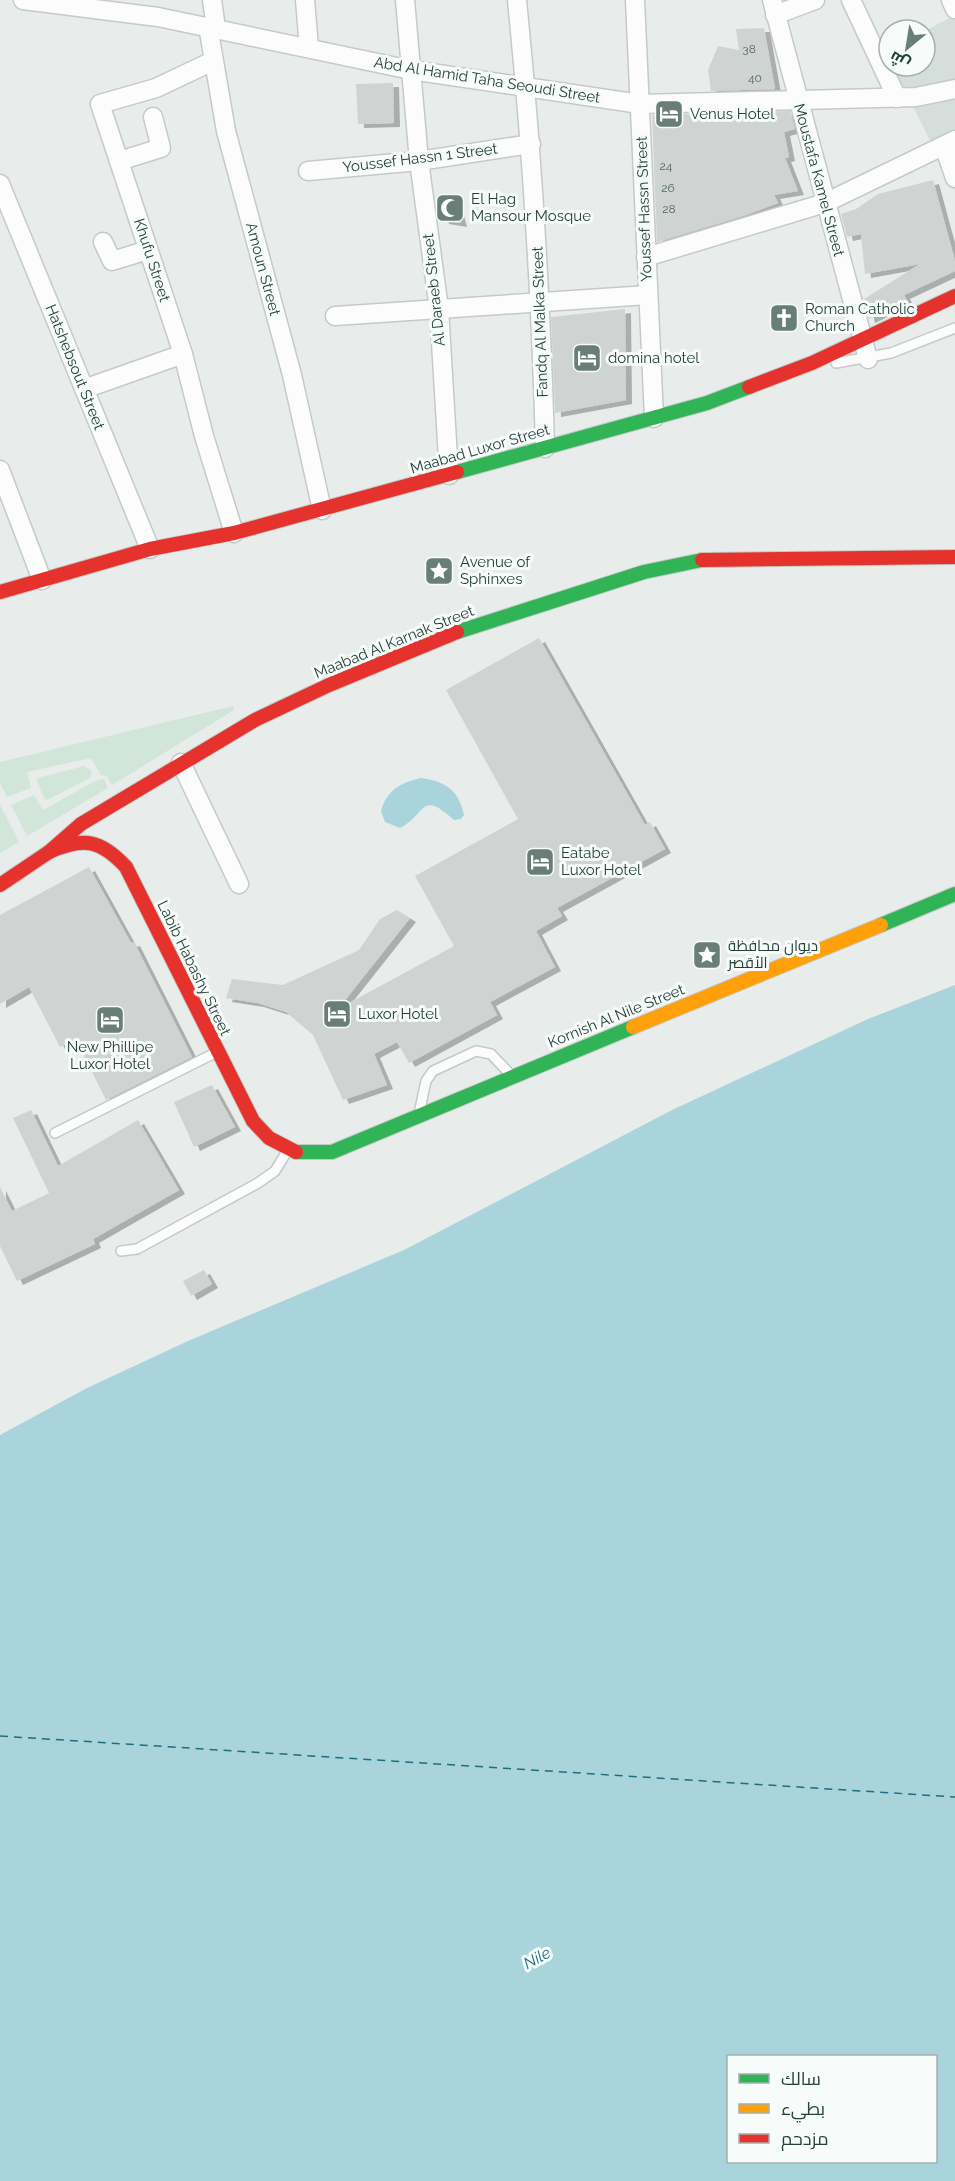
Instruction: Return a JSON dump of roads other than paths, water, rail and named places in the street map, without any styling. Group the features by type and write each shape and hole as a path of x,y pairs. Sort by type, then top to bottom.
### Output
{"main road":[{"name":"Maabad Luxor Street","path":"0,592 150,549 234,533 322,510 654,418 750,388 812,363 955,296"},
{"name":"Maabad Al Karnak Street","path":"0,885 49,852 81,824 181,763 290,702 448,634 644,572 704,560 955,557"},
{"path":"118,818 122,798"},
{"path":"120,840 126,867"},
{"name":"Labib Habashy Street","path":"49,852 72,842 95,843 115,854 126,867 253,1121 268,1138 287,1150"},
{"name":"Kornish Al Nile Street","path":"287,1150 309,1155 332,1152 419,1114 955,894"}],"street":[{"name":"Abd Al Hamid Taha Seoudi Street","path":"23,0 82,3 212,27 411,70 640,104 897,98 935,94 955,89"},
{"name":"Amoun Street","path":"212,0 213,61 226,131 292,375 322,510"},
{"path":"305,0 309,48"},
{"name":"Al Daraeb Street","path":"405,0 419,161 439,309 449,475"},
{"name":"Fandq Al Malka Street","path":"517,0 531,144 541,302 545,448"},
{"name":"Youssef Hassn Street","path":"635,0 654,418"},
{"path":"774,8 815,0"},
{"path":"851,0 897,98"},
{"path":"951,0 955,9"},
{"name":"Moustafa Kamel Street","path":"774,8 868,359"},
{"name":"Khufu Street","path":"213,61 143,93 101,103 183,354 204,436 234,533"},
{"path":"119,161 161,148 153,117"},
{"path":"646,257 825,203 950,143 955,178"},
{"name":"Youssef Hassn 1 Street","path":"308,171 419,161 531,144"},
{"name":"Hatshebsout Street","path":"0,184 150,549"},
{"path":"103,242 112,261 148,250"},
{"path":"335,316 648,295"},
{"path":"84,389 183,354"},
{"path":"0,470 42,580"},
{"path":"181,763 239,884"}],"lane":[{"path":"812,363 868,359 955,328"},
{"path":"419,1114 426,1081 433,1071 476,1051 491,1054 512,1077"},
{"path":"55,1132 218,1052"},
{"path":"121,1251 137,1249 258,1184 275,1171 287,1150"}],"water":[{"path":"421,778 444,784 455,793 462,806 464,815 461,819 454,820 435,806 429,805 400,828 385,822 381,811 395,788"},
{"name":"Nile","path":"955,985 955,2181 0,2181 0,1435 87,1388 188,1341 404,1250 672,1110 868,1019"}],"place":[{"name":"Venus Hotel","path":"669,114"},
{"name":"El Hag Mansour Mosque","path":"450,208"},
{"name":"Roman Catholic Church","path":"784,318"},
{"name":"domina hotel","path":"587,358"},
{"name":"Avenue of Sphinxes","path":"439,571"},
{"name":"Eatabe Luxor Hotel","path":"540,862"},
{"name":"ديوان محافظة الأقصر","path":"707,955"},
{"name":"Luxor Hotel","path":"337,1014"},
{"name":"New Phillipe Luxor Hotel","path":"110,1020"}]}
